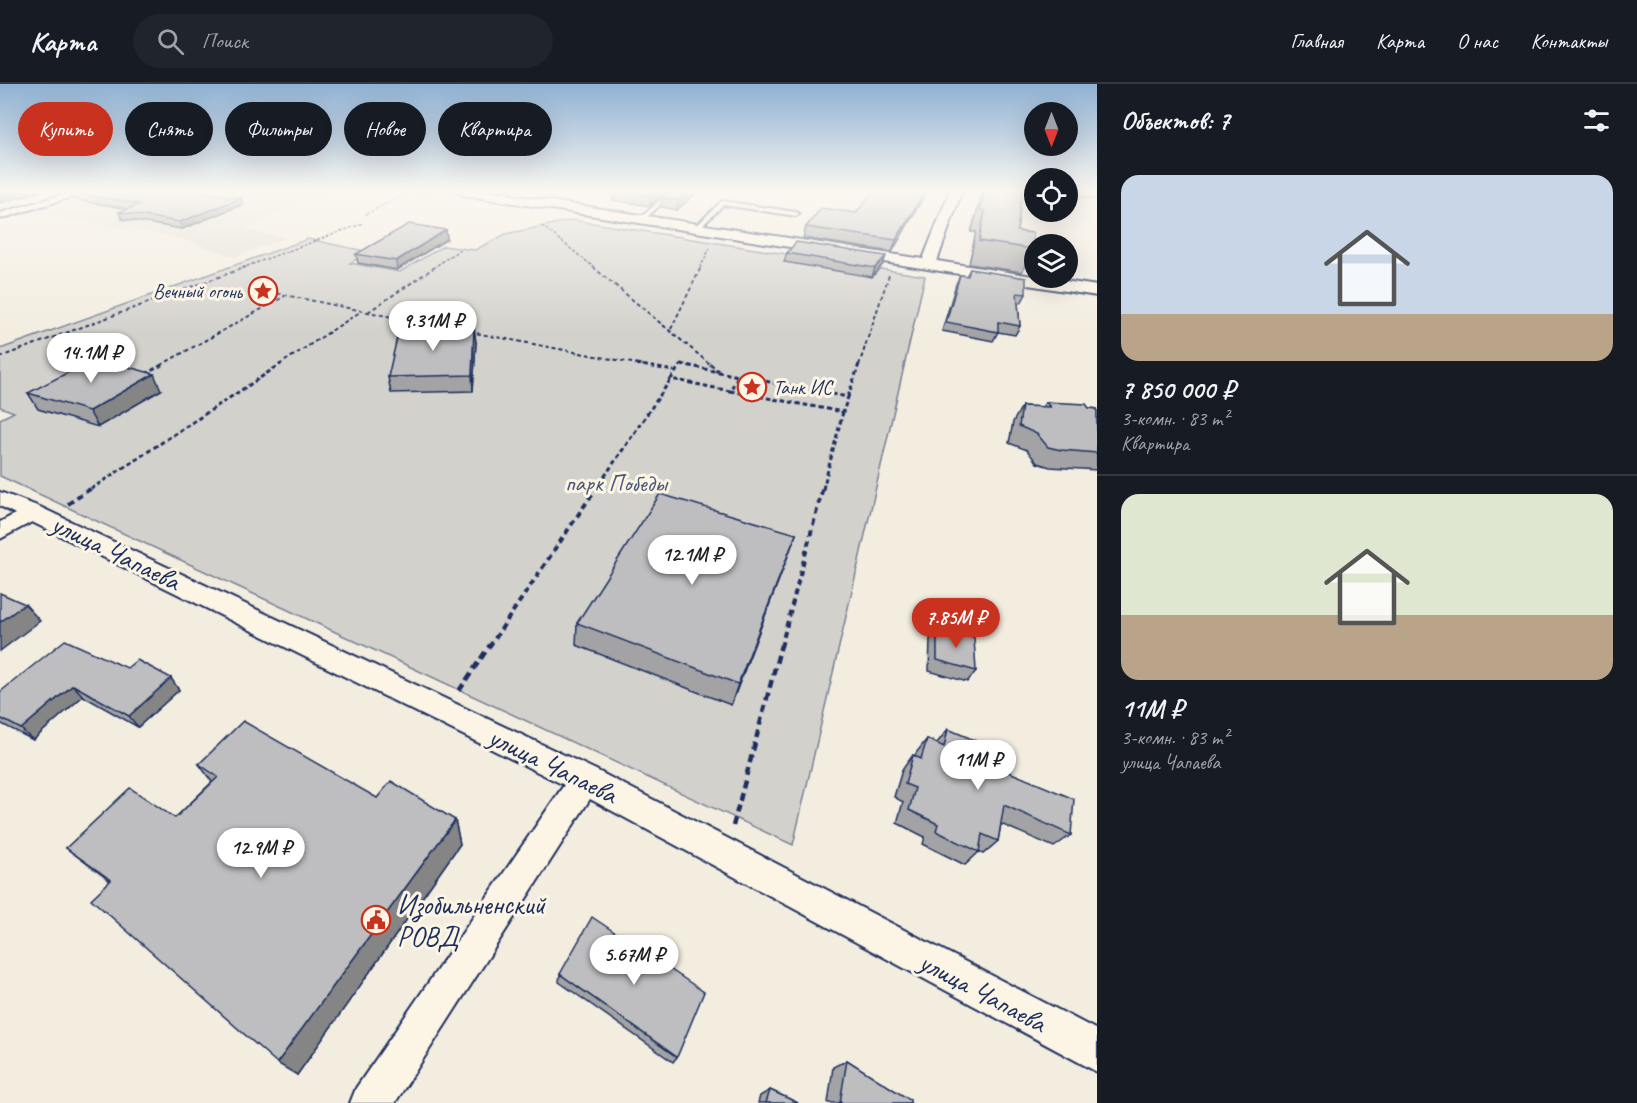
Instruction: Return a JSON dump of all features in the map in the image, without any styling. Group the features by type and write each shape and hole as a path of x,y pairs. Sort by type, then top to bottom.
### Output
{"street":[{"path":"772,239 1097,291"},
{"path":"929,263 938,239"},
{"name":"улица Чапаева","path":"0,498 40,515 585,780 1097,1052"},
{"path":"0,532 40,515"},
{"path":"371,1103 585,780"}],"path":[{"path":"0,357 322,239"},
{"path":"558,239 671,329 718,372"},
{"path":"671,329 714,240"},
{"path":"368,313 462,248"},
{"path":"725,855 843,412 891,267"},
{"path":"270,292 459,330"},
{"path":"141,377 286,296"},
{"path":"40,515 361,312"},
{"path":"470,332 674,371"},
{"path":"445,712 671,379 674,371 681,364 848,397"},
{"path":"730,391 738,376"},
{"path":"671,379 843,412"}],"shaded area":[{"path":"181,239 285,239 235,257"}],"green space":[{"name":"парк Победы","path":"308,239 369,252 350,263 400,272 443,246 475,250 497,239 690,239 925,276 793,845 0,476 0,419 14,412 0,407 0,349"}],"building":[{"path":"383,239 432,239 396,261 356,254"},
{"path":"979,239 1024,239 1024,248 979,241"},
{"path":"796,242 886,256 875,268 787,253"},
{"path":"970,269 1024,278 1026,294 1017,293 1020,326 998,322 998,332 946,322 960,275 968,276"},
{"path":"474,327 472,375 388,377 399,329"},
{"path":"96,358 154,374 89,411 28,393"},
{"path":"1046,402 1086,404 1089,408 1097,409 1097,453 1048,447 1037,434 1019,426 1022,406 1050,407"},
{"path":"660,494 796,534 738,684 577,623"},
{"path":"0,593 25,604 0,622"},
{"path":"937,628 974,637 976,671 937,660"},
{"path":"65,640 127,668 137,660 171,678 129,716 73,685 21,729 0,718 0,692"},
{"path":"243,721 377,798 391,781 455,820 277,1063 91,899 111,880 66,848 130,788 175,818 218,777 199,764"},
{"path":"948,729 1012,756 1009,772 1074,799 1071,835 1004,805 998,841 982,834 979,852 936,831 938,824 909,810 915,788 905,784 913,755 921,759 927,739 944,747"},
{"path":"592,917 704,992 677,1057 560,974"},
{"path":"847,1060 910,1100 910,1103 840,1103"},
{"path":"770,1090 798,1103 766,1103"}],"place":[{"name":"Вечный огонь","path":"263,291"},
{"name":"Танк ИС","path":"752,387"},
{"name":"Изобильненский РОВД","path":"376,920"}]}
